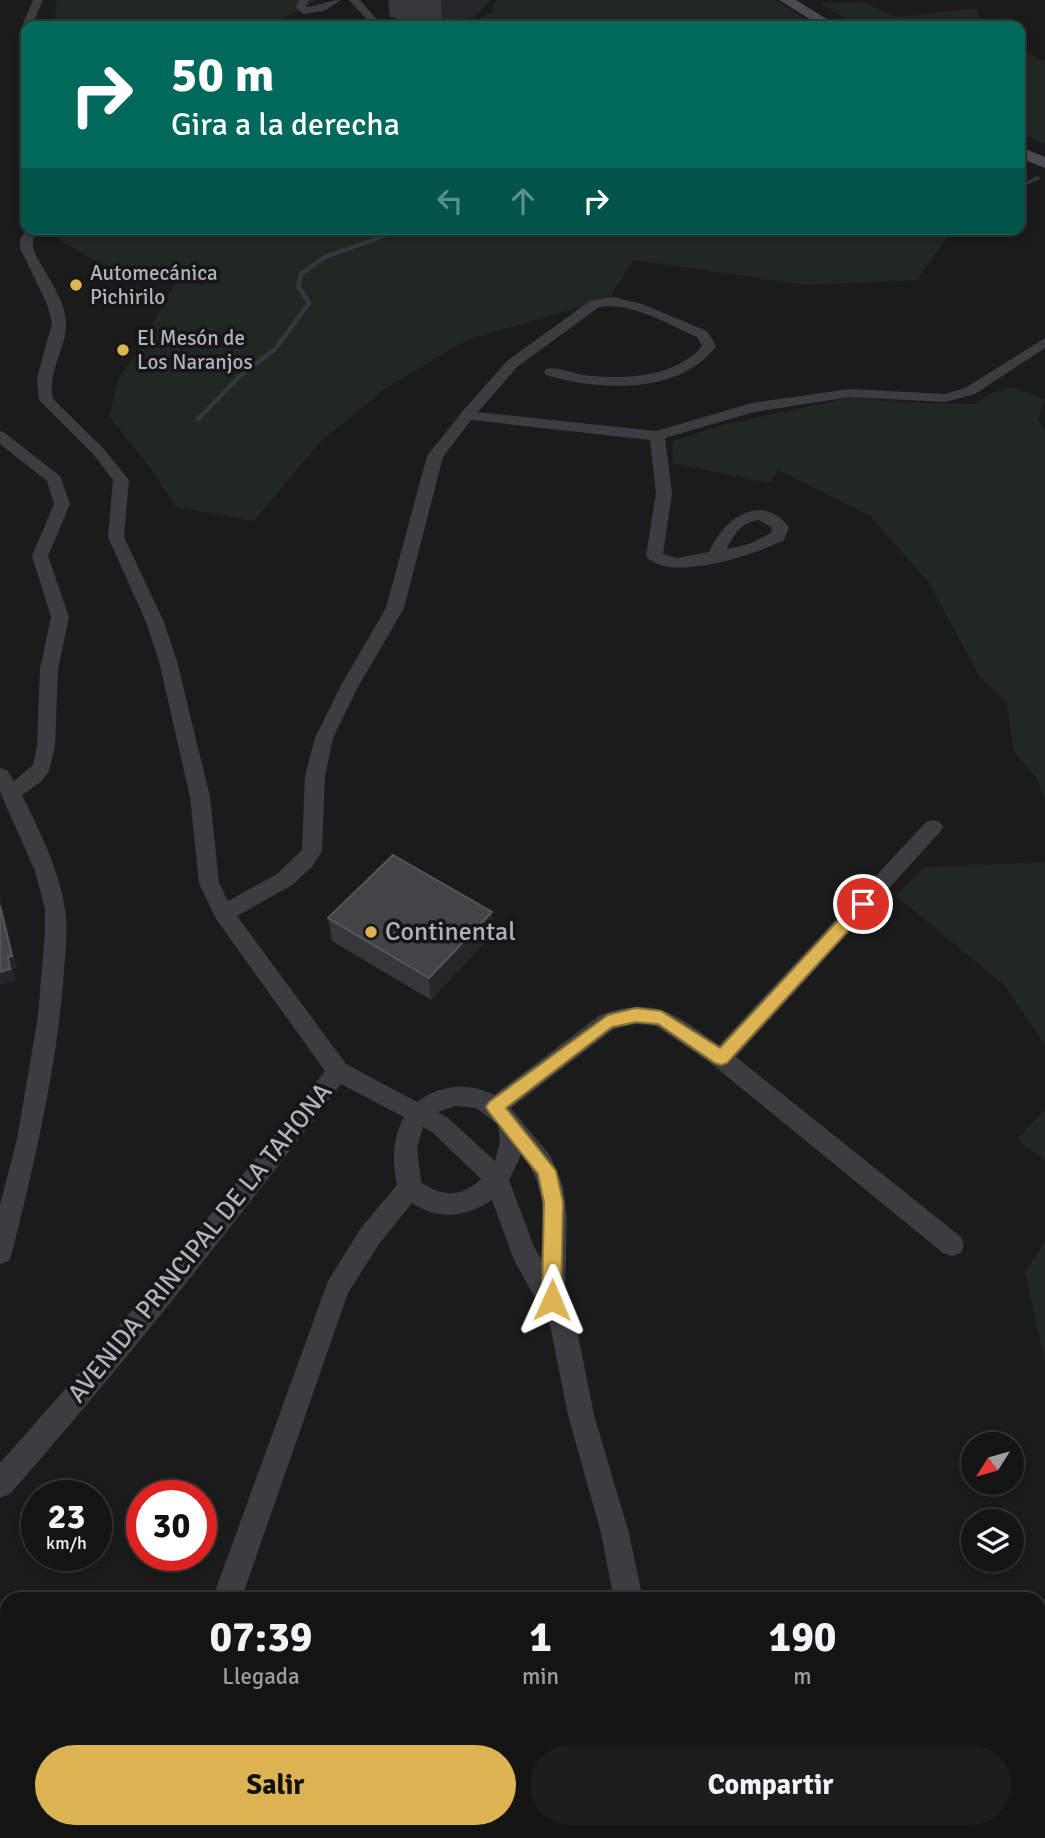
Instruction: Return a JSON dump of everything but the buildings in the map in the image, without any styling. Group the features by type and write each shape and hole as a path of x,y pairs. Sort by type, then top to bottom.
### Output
{"main road":[{"path":"786,0 822,21"},
{"path":"804,0 840,21"},
{"path":"1025,144 1045,153"},
{"path":"1025,154 1045,163"}],"street":[{"path":"29,21 37,0"},
{"path":"304,0 301,7 303,11 310,12 336,0"},
{"path":"354,0 373,21"},
{"path":"29,235 26,239 26,248 49,288 59,324 58,335 45,366 42,390 46,400 99,452 121,480 116,537 155,622 168,661 200,797 209,883 223,913 338,1071"},
{"path":"223,913 293,873 306,862 312,851 315,776 324,738 344,695 395,608 435,456 467,415 512,364 595,303 613,302 637,307 702,334 709,346 705,356 688,366 638,380 577,379 551,372"},
{"path":"467,415 657,436 752,408 850,393 945,398 970,391 1045,342"},
{"path":"0,436 54,479 62,503 40,556 60,617 48,669 46,746 42,766 35,776 6,784 45,872 55,909 56,933 49,1016 29,1139 0,1253"},
{"path":"657,436 664,493 653,556 666,563 687,565 716,556"},
{"path":"721,1058 933,827"},
{"path":"502,1115 608,1021 636,1015 661,1017 721,1058 952,1245"},
{"name":"AVENIDA PRINCIPAL DE LA TAHONA","path":"0,1484 70,1405 232,1209 338,1071 419,1116 432,1120 458,1139 497,1179 523,1252 552,1300 563,1325 581,1415 615,1533 627,1592"},
{"path":"443,1097 482,1100 502,1115 513,1143 497,1179 485,1194 458,1205 433,1203 410,1188 407,1136 431,1102 443,1097"},
{"name":"AVENIDA PRINCIPAL DE LA TAHONA","path":"502,1115 547,1171 554,1202 552,1300"},
{"path":"229,1592 337,1289 353,1258 371,1232 410,1188"}],"shaded area":[{"path":"57,0 317,0 278,21 54,21"},
{"path":"497,0 776,0 808,21 479,19 495,10 491,8"},
{"path":"863,2 897,17 976,8 982,21 849,21 820,3"},
{"path":"1025,52 1045,62 1045,144 1025,135"},
{"path":"51,235 949,235 917,280 807,285 633,260 609,299 466,340 386,388 320,442 254,521 176,507 149,466 109,416 119,377 136,353 175,283 106,267"},
{"path":"1013,387 1045,400 1038,419 1045,431 1045,798 1036,778 1013,750 1007,703 979,676 930,584 870,516 778,470 769,483 672,463 673,441 718,426 853,397 900,402 976,404 988,394"},
{"path":"1045,862 1045,1045 1005,986 895,895 925,867"},
{"path":"1045,1109 1045,1160 1017,1140"},
{"path":"1045,1241 1045,1362 1025,1273"}],"waterway":[{"path":"1025,184 1038,178"},
{"path":"198,419 239,377 275,349 309,303 298,286 301,274 325,257 386,235"}],"place":[{"name":"Automecánica Pichirilo","path":"76,285"},
{"name":"El Mesón de Los Naranjos","path":"123,350"},
{"name":"Continental","path":"371,932"}],"route":[{"path":"552,1300 554,1202 547,1171 495,1107 608,1021 636,1015 661,1017 721,1058 863,904"}]}
